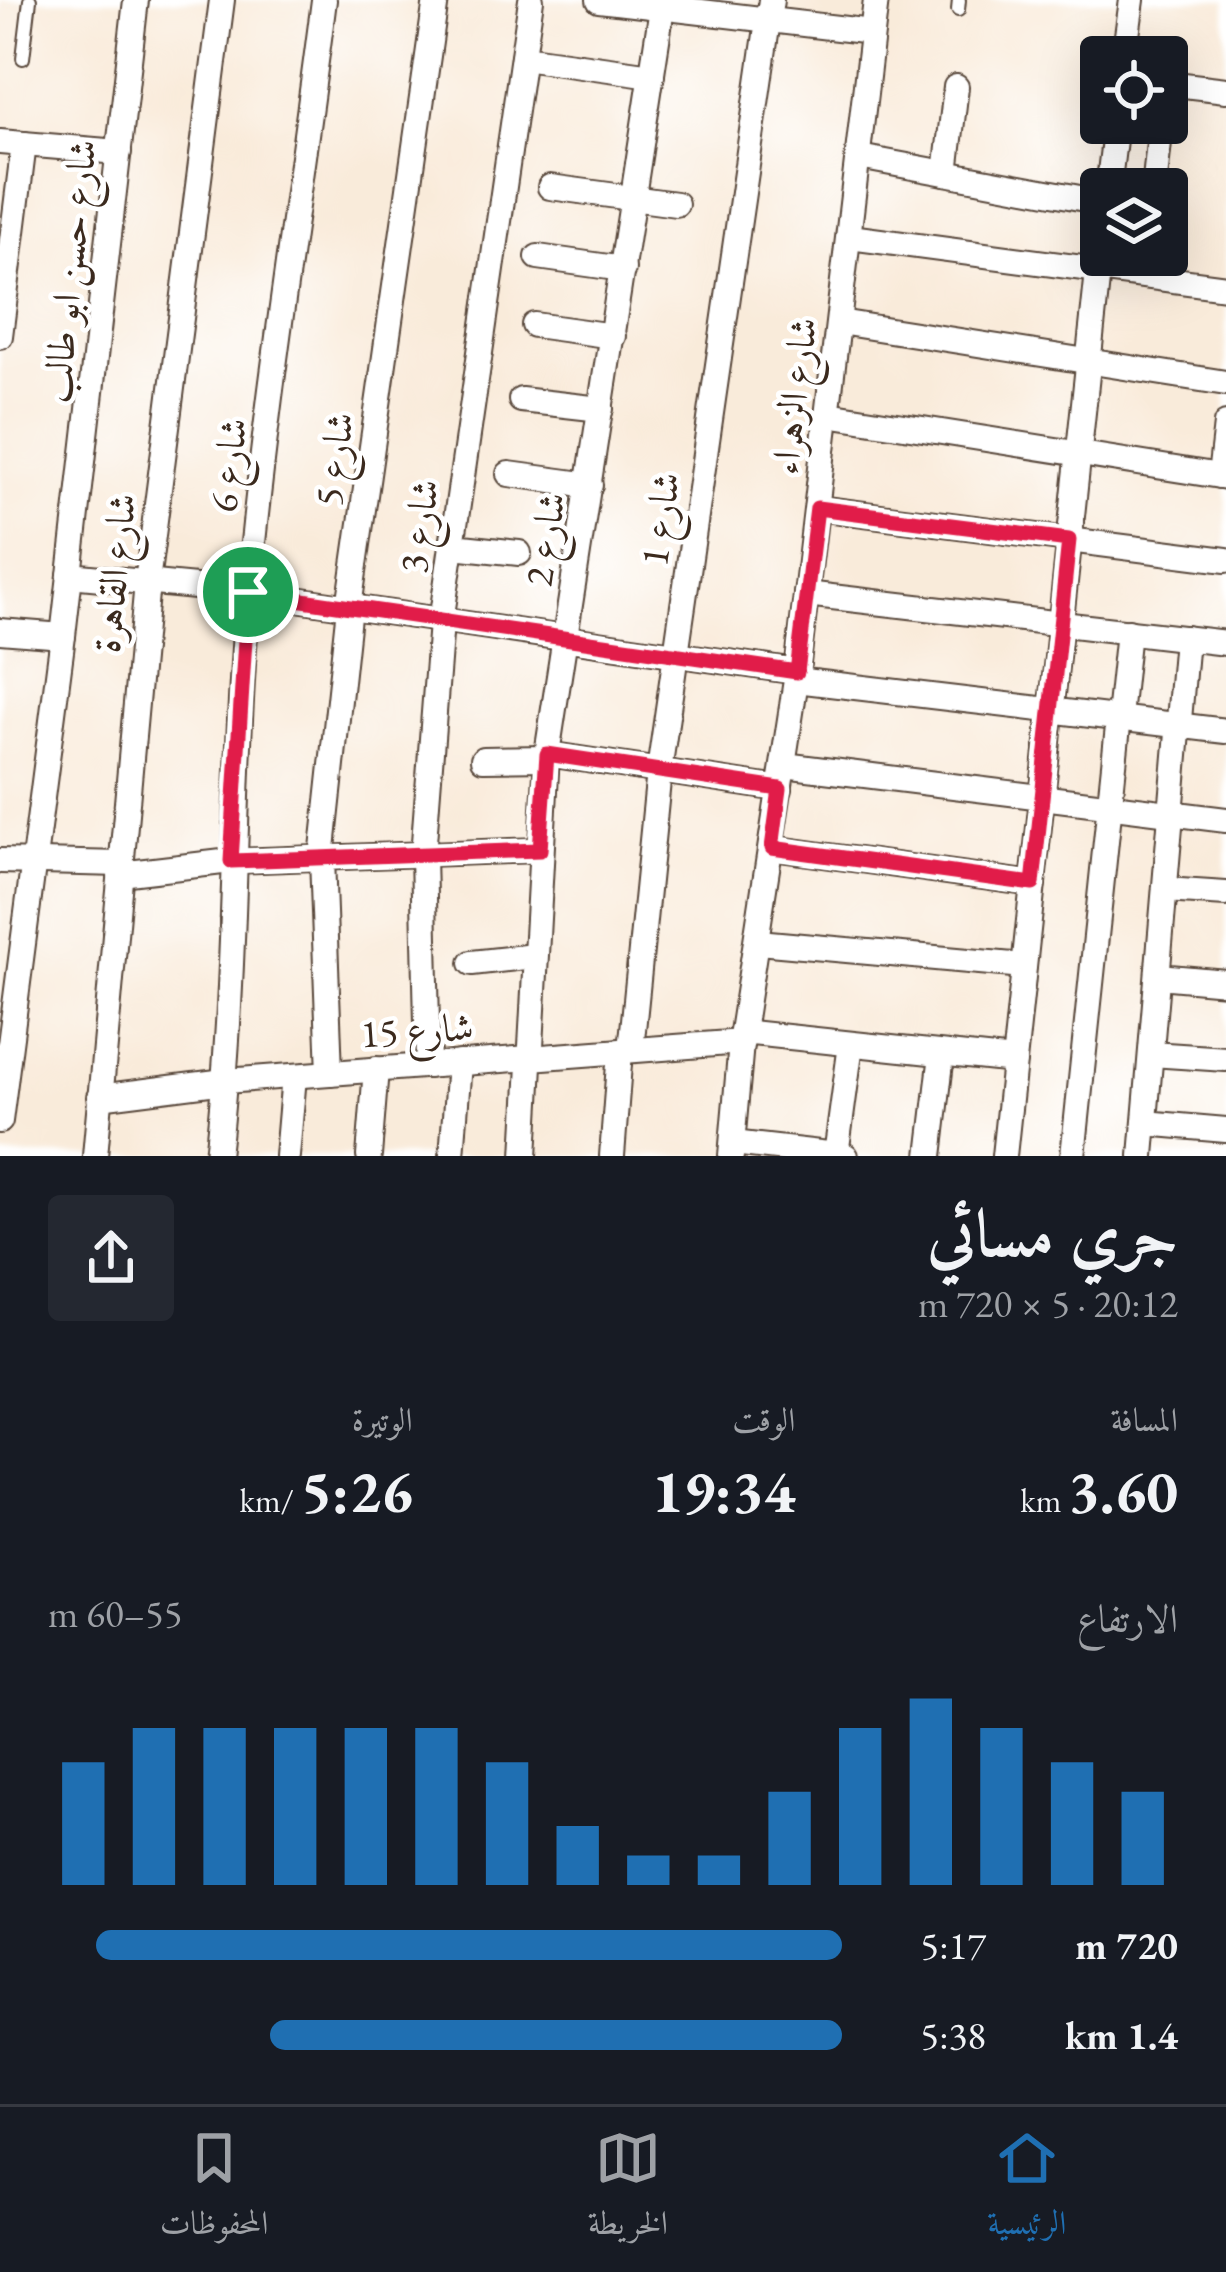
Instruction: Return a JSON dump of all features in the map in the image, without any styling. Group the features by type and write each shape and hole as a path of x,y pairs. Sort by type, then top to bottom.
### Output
{"street":[{"name":"شارع حسن ابو طالب","path":"0,1120 63,636 136,0"},
{"name":"شارع القاهرة","path":"94,1156 147,582 222,0"},
{"name":"شارع 6","path":"217,1156 225,1081 231,861 248,592 324,0"},
{"name":"شارع 5","path":"331,1073 322,858 349,607 436,0"},
{"name":"شارع 3","path":"428,1066 423,855 441,622 532,0"},
{"path":"599,0 770,10 872,32"},
{"name":"شارع الزهراء","path":"732,1150 742,1037 796,676 876,0"},
{"path":"1127,36 1132,0"},
{"name":"شارع 2","path":"525,1156 547,756 652,75 651,5"},
{"name":"شارع 1","path":"612,1156 659,771 770,10"},
{"path":"523,57 652,75"},
{"path":"1188,85 1226,90"},
{"path":"946,173 956,87"},
{"path":"0,336 12,143 118,152"},
{"path":"859,157 1080,198"},
{"path":"550,187 676,204"},
{"path":"850,237 1080,267"},
{"path":"538,257 622,269"},
{"path":"1004,1156 1097,276"},
{"path":"1186,276 1226,286"},
{"path":"839,322 1226,383"},
{"path":"534,325 613,336"},
{"path":"521,400 601,409"},
{"path":"828,414 1223,476 1226,424"},
{"path":"509,474 590,485"},
{"path":"817,508 1226,560"},
{"path":"453,546 519,553"},
{"path":"70,575 248,592 796,676 1226,731"},
{"path":"806,594 1226,643"},
{"path":"0,631 63,636"},
{"path":"1073,1156 1129,632"},
{"path":"1142,1156 1186,638"},
{"path":"483,759 547,756 659,771 1042,797 1226,820"},
{"path":"772,848 1033,884"},
{"path":"0,861 121,869 540,850"},
{"path":"1165,890 1226,894"},
{"path":"758,942 1024,966"},
{"path":"472,963 534,956"},
{"path":"1158,976 1226,982"},
{"name":"شارع 15","path":"99,1097 225,1081 626,1051 742,1037 1014,1061"},
{"path":"836,1155 851,1044"},
{"path":"930,1156 942,1054"},
{"path":"1151,1054 1226,1059"},
{"path":"452,1156 459,1063"},
{"path":"369,1156 376,1069"},
{"path":"287,1156 294,1076"},
{"path":"1145,1123 1226,1130"},
{"path":"732,1150 846,1156"}],"lane":[{"path":"23,58 30,0"}],"route":[{"path":"817,508 1069,540 1033,884 772,848 780,789 547,754 540,850 231,861 248,592 797,672 817,508"}]}
